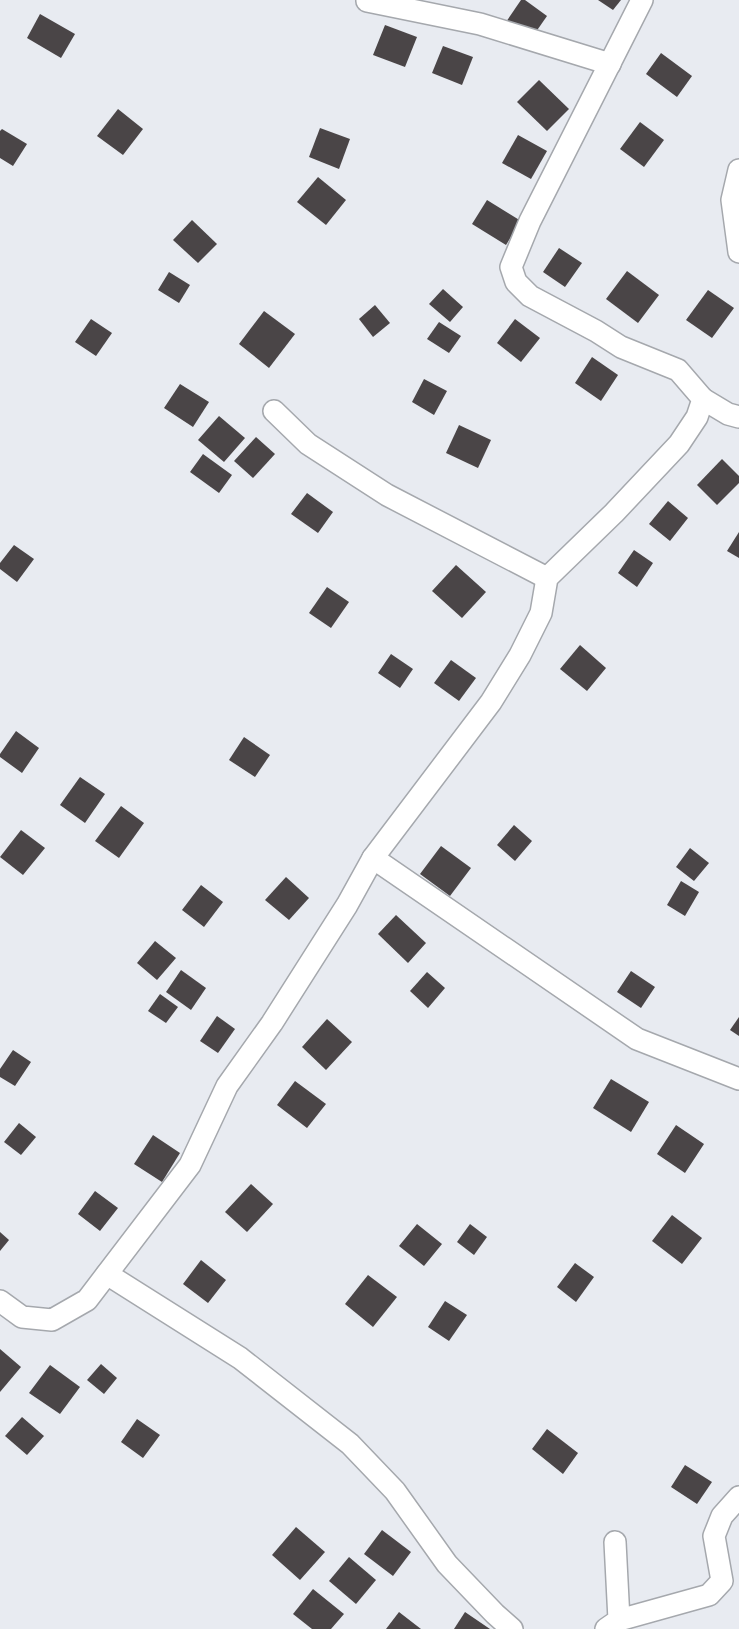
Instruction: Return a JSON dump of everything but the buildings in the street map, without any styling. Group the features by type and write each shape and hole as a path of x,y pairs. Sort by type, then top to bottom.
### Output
{"street":[{"path":"642,0 530,221 512,267 513,275 530,296 621,347 678,370 703,399 728,414 739,417"},
{"path":"367,2 480,24 610,64"},
{"path":"739,170 732,200 739,252"},
{"path":"0,1301 22,1317 52,1320 88,1300 190,1165 227,1086 272,1023 347,905 373,858 498,690 520,655 541,613 547,578 614,513 679,444 697,417 703,399"},
{"path":"274,411 308,444 387,495 547,578"},
{"path":"373,858 637,1039 739,1079"},
{"path":"107,1274 240,1358 350,1444 395,1491 447,1564 512,1629"},
{"path":"615,1542 619,1597 613,1625 730,1587 714,1536 722,1516 739,1497"}]}
